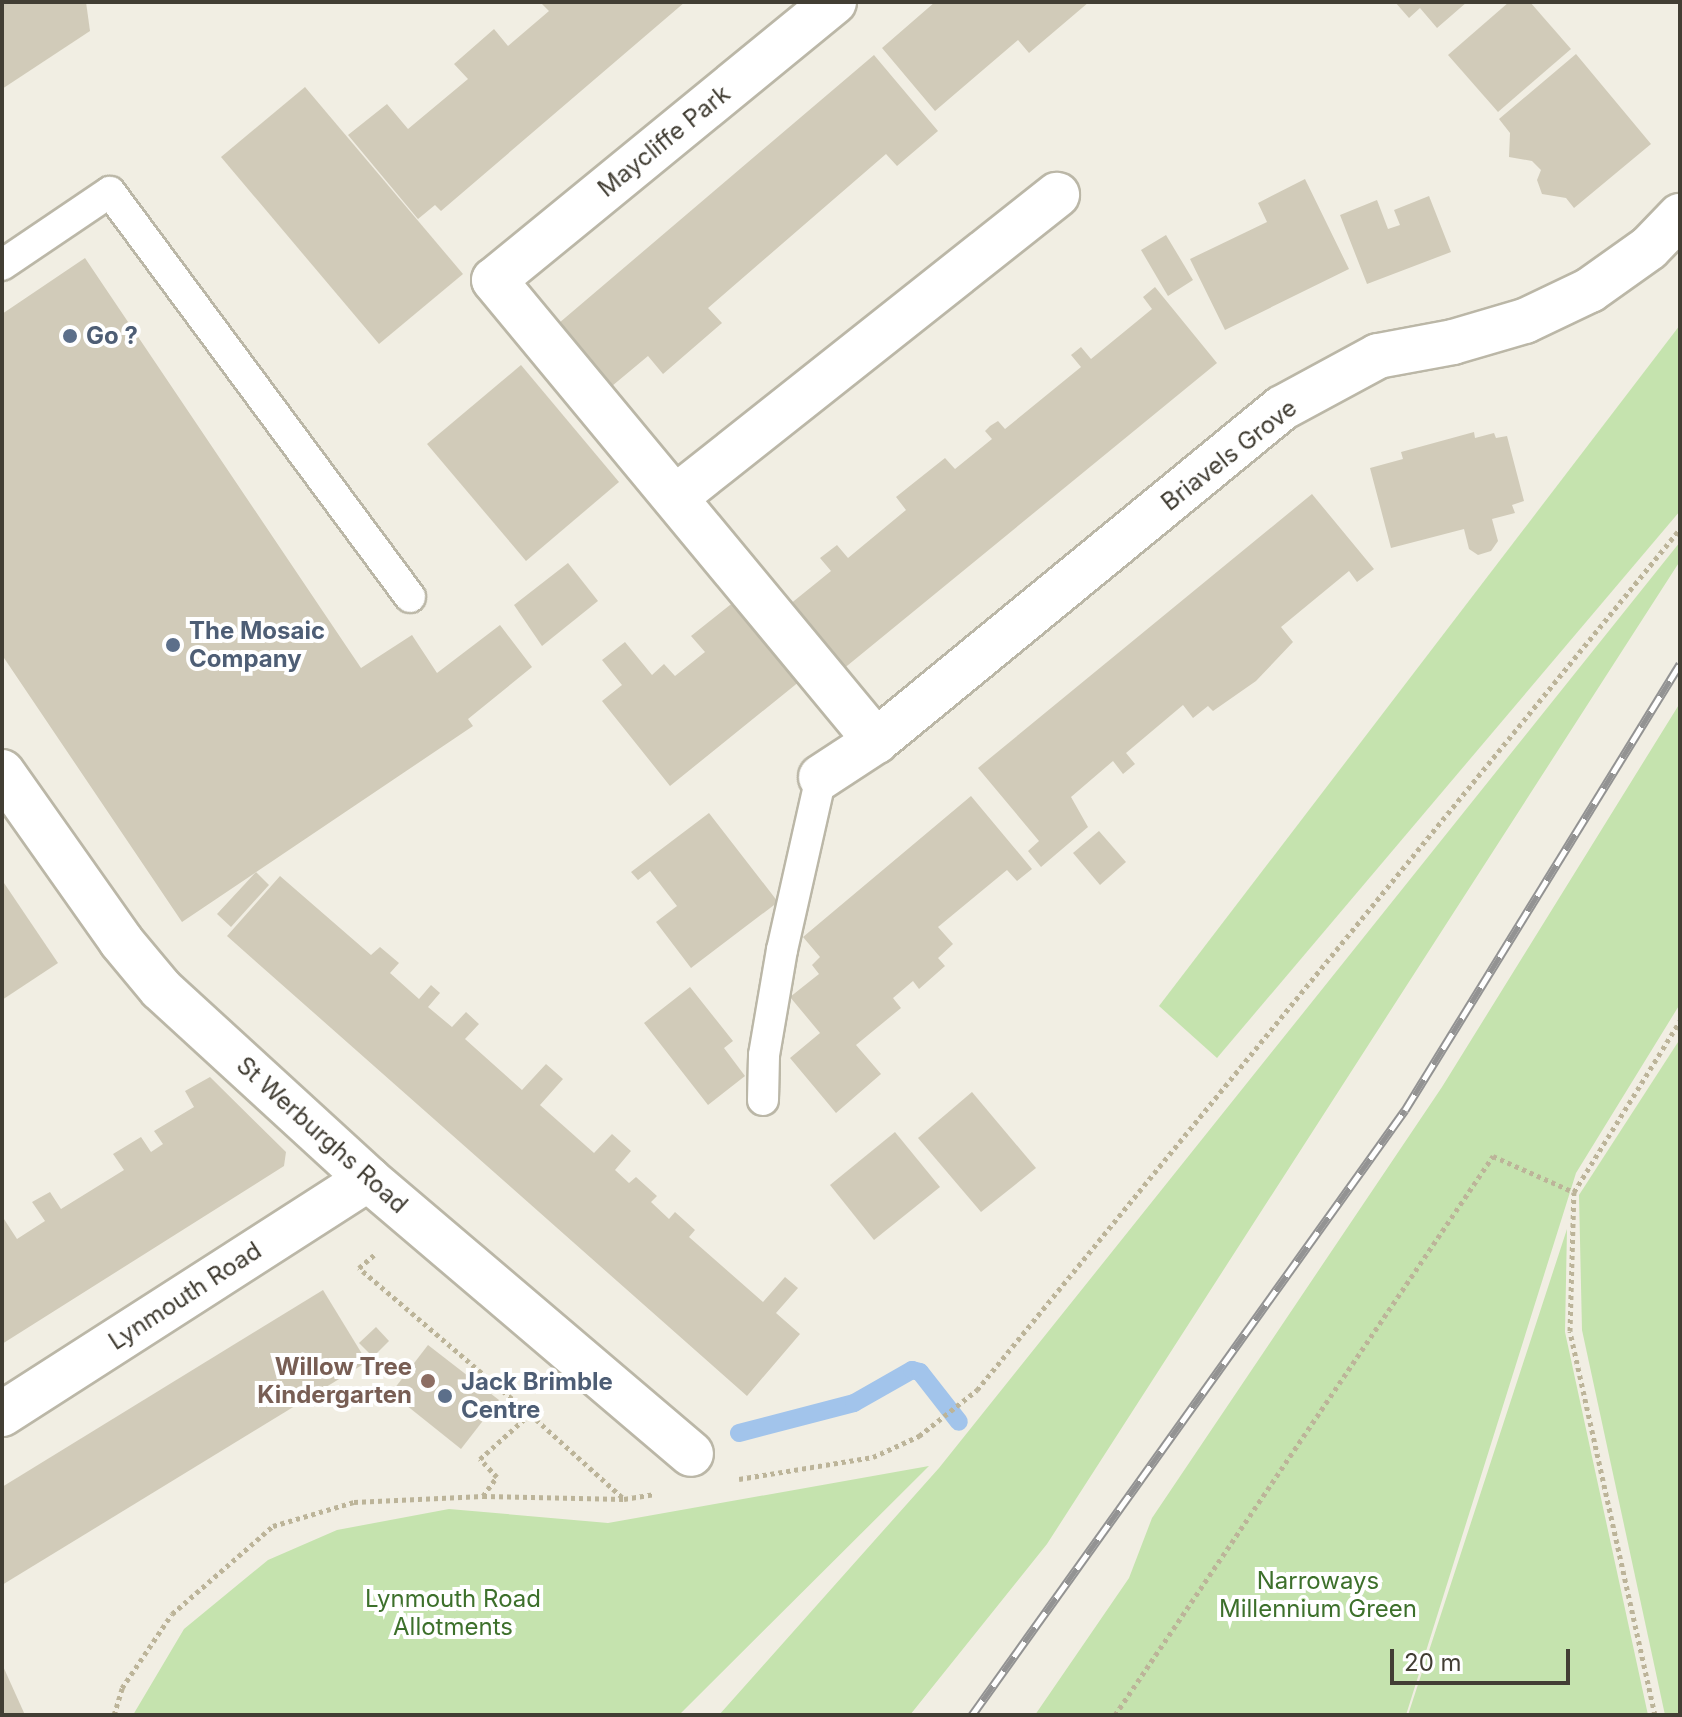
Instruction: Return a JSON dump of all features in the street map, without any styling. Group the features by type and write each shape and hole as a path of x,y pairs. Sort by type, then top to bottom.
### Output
{"street":[{"name":"Maycliffe Park","path":"677,496 494,280 834,2"},
{"path":"876,741 677,496 1057,195"},
{"name":"Briavels Grove","path":"821,777 876,741 1282,408 1378,356 1453,342 1525,321 1590,290 1649,248 1680,216"},
{"name":"St Werburghs Road","path":"2,772 121,941 161,989 368,1179 691,1454"},
{"name":"Lynmouth Road","path":"2,1414 368,1179"}],"lane":[{"path":"2,265 110,192 410,597"},
{"path":"763,1100 764,1055 782,950 821,777"}],"path":[{"path":"919,1436 977,1390 1680,529"},
{"path":"1655,1715 1570,1331 1574,1192 1680,1021"},
{"path":"1115,1715 1493,1156 1574,1192"},
{"path":"383,1247 359,1268 624,1499"},
{"path":"114,1715 122,1688 172,1614 273,1526 354,1502 483,1496 497,1477 480,1459 530,1414"}],"green space":[{"path":"1680,325 1680,511 1217,1058 1159,1006"},
{"path":"1680,542 1680,561 1047,1544 910,1715 719,1715 939,1468"},
{"name":"Narroways Millennium Green","path":"1680,703 1680,1004 1576,1173 1406,1715 1035,1715 1129,1578 1152,1518 1442,1087"},
{"path":"1680,1039 1680,1715 1665,1715 1582,1330 1579,1195"},
{"path":"1567,1229 1565,1332 1648,1715 1408,1715"},
{"name":"Lynmouth Road Allotments","path":"929,1466 679,1715 133,1715 184,1629 268,1560 337,1530 449,1509 608,1523"}],"building":[{"path":"2,2 86,2 90,31 2,89"},
{"path":"540,2 685,2 441,211 435,205 418,219 348,135 387,104 408,129 468,79 454,64 494,29 508,46 549,11"},
{"path":"935,2 1089,2 1029,53 1018,40 935,111 882,48"},
{"path":"1395,2 1467,2 1437,28 1420,8 1409,18"},
{"path":"1509,2 1530,2 1571,49 1498,112 1448,55"},
{"path":"1576,54 1651,144 1574,208 1566,198 1542,194 1537,180 1541,170 1532,161 1509,157 1510,133 1499,119"},
{"path":"874,55 938,131 897,166 886,154 708,308 722,323 663,374 648,356 606,391 552,329"},
{"path":"305,87 463,274 379,344 221,157"},
{"path":"1305,179 1349,269 1225,330 1190,259 1267,222 1258,203"},
{"path":"1429,196 1451,252 1367,284 1340,215 1377,200 1388,229 1400,225 1394,210"},
{"path":"1166,235 1193,280 1168,296 1141,250"},
{"name":"The Mosaic Company","path":"85,258 361,668 412,635 437,673 500,625 532,667 468,719 473,726 182,922 2,655 2,314"},
{"path":"1155,287 1217,363 842,670 789,605 831,571 820,558 837,545 848,558 906,510 896,497 945,458 955,469 992,439 985,431 990,426 998,421 1005,429 1081,367 1071,355 1081,347 1091,359 1152,309 1143,297"},
{"path":"521,365 619,482 526,561 427,444"},
{"path":"1474,432 1475,438 1494,433 1496,438 1507,436 1524,501 1512,505 1515,513 1492,519 1498,541 1491,551 1478,555 1469,549 1464,529 1391,548 1370,468 1403,459 1401,452"},
{"path":"1312,494 1374,569 1357,582 1349,571 1281,627 1293,642 1256,681 1213,711 1208,706 1193,718 1183,705 1126,753 1135,764 1123,774 1113,761 1071,797 1088,827 1041,867 1028,851 1039,841 978,768"},
{"path":"568,563 598,601 542,646 514,605"},
{"path":"735,601 800,681 670,786 602,701 622,685 602,660 625,642 652,675 664,664 675,676 705,652 691,636"},
{"path":"971,796 1032,869 1017,881 1007,870 938,927 953,944 938,958 945,966 919,989 913,981 893,998 901,1008 856,1045 881,1074 836,1113 790,1058 820,1033 790,997 819,974 812,965 820,957 803,937"},
{"path":"709,813 778,902 691,968 656,922 677,906 650,871 638,880 631,872"},
{"path":"1099,831 1126,862 1100,885 1073,853"},
{"path":"256,872 269,885 231,927 217,914"},
{"path":"280,876 371,955 380,947 399,963 390,973 419,999 431,985 440,993 428,1007 452,1027 466,1012 479,1024 465,1039 522,1090 546,1064 563,1079 540,1105 594,1153 612,1134 631,1151 615,1170 629,1183 636,1177 657,1196 651,1202 669,1219 675,1212 695,1230 689,1237 763,1302 785,1277 798,1288 776,1313 800,1334 747,1396 227,936"},
{"path":"2,880 58,963 2,1000"},
{"path":"690,987 733,1041 724,1048 745,1076 708,1105 644,1023"},
{"path":"210,1077 286,1152 284,1166 2,1344 2,1216 17,1239 45,1221 32,1202 50,1192 61,1209 124,1170 113,1154 141,1137 151,1152 163,1144 154,1131 194,1107 185,1091"},
{"path":"972,1092 1036,1168 981,1212 918,1138"},
{"path":"895,1132 940,1187 874,1240 830,1185"},
{"path":"323,1290 367,1362 2,1585 2,1487"},
{"path":"376,1327 389,1341 373,1357 359,1343"},
{"name":"Jack Brimble Centre","path":"428,1345 499,1400 461,1449 391,1393"},
{"path":"2,1664 25,1715 2,1715"}],"waterway":[{"path":"739,1433 854,1403 912,1370 920,1372 959,1422"}],"railway":[{"path":"972,1715 1405,1110 1680,664"}],"place":[{"name":"Go ?","path":"70,336"},
{"name":"The Mosaic Company","path":"173,645"},
{"name":"Willow Tree Kindergarten","path":"428,1381"},
{"name":"Jack Brimble Centre","path":"445,1396"}]}
